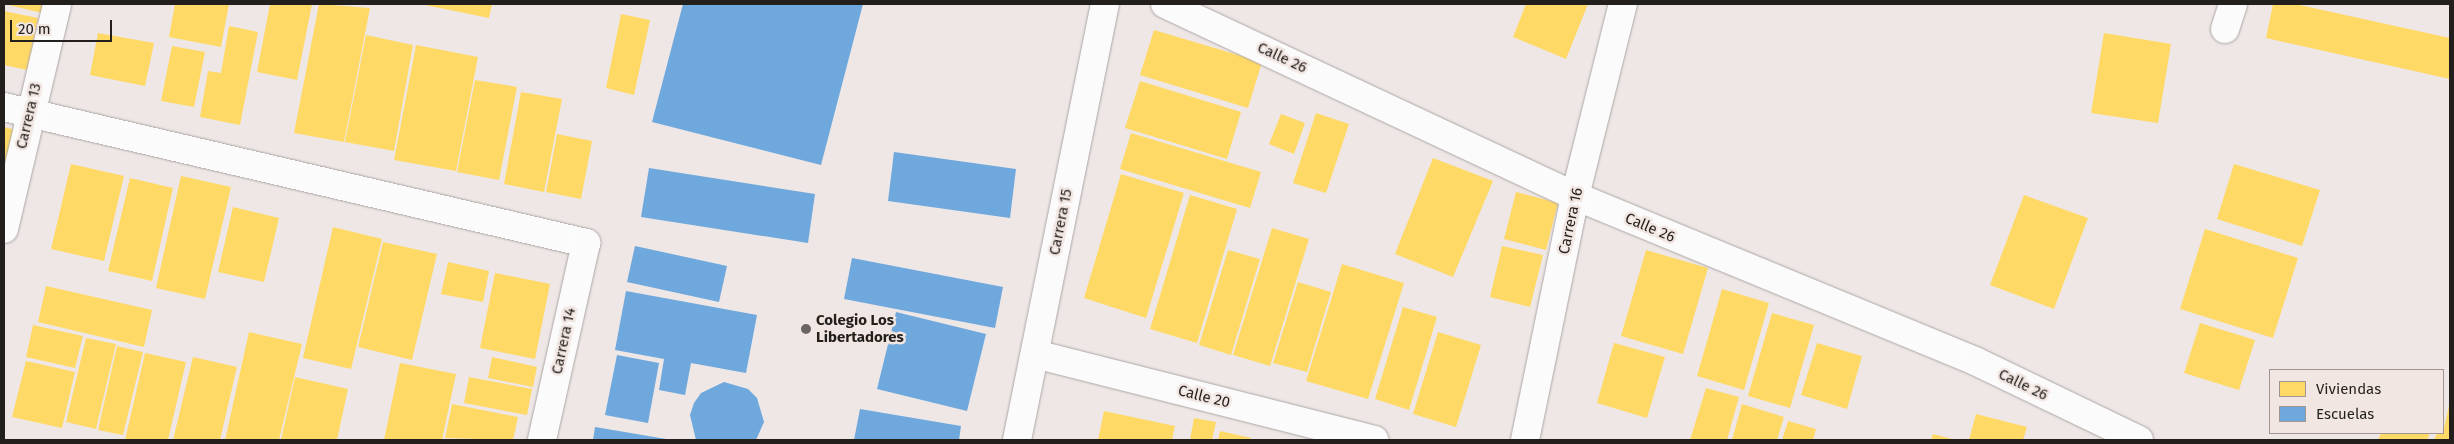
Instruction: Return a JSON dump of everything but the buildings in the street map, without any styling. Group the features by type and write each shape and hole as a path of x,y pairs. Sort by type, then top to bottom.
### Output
{"street":[{"name":"Carrera 13","path":"4,229 16,110 57,4"},
{"name":"Carrera 15","path":"1017,440 1105,4"},
{"name":"Calle 26","path":"1165,4 1576,196 1975,361 2130,438"},
{"name":"Carrera 16","path":"1525,440 1576,196 1623,4"},
{"name":"Carrera 14","path":"16,110 586,243 542,440"},
{"name":"Calle 20","path":"1035,354 1374,440"}],"place":[{"name":"Colegio Los Libertadores","path":"806,329"}]}
